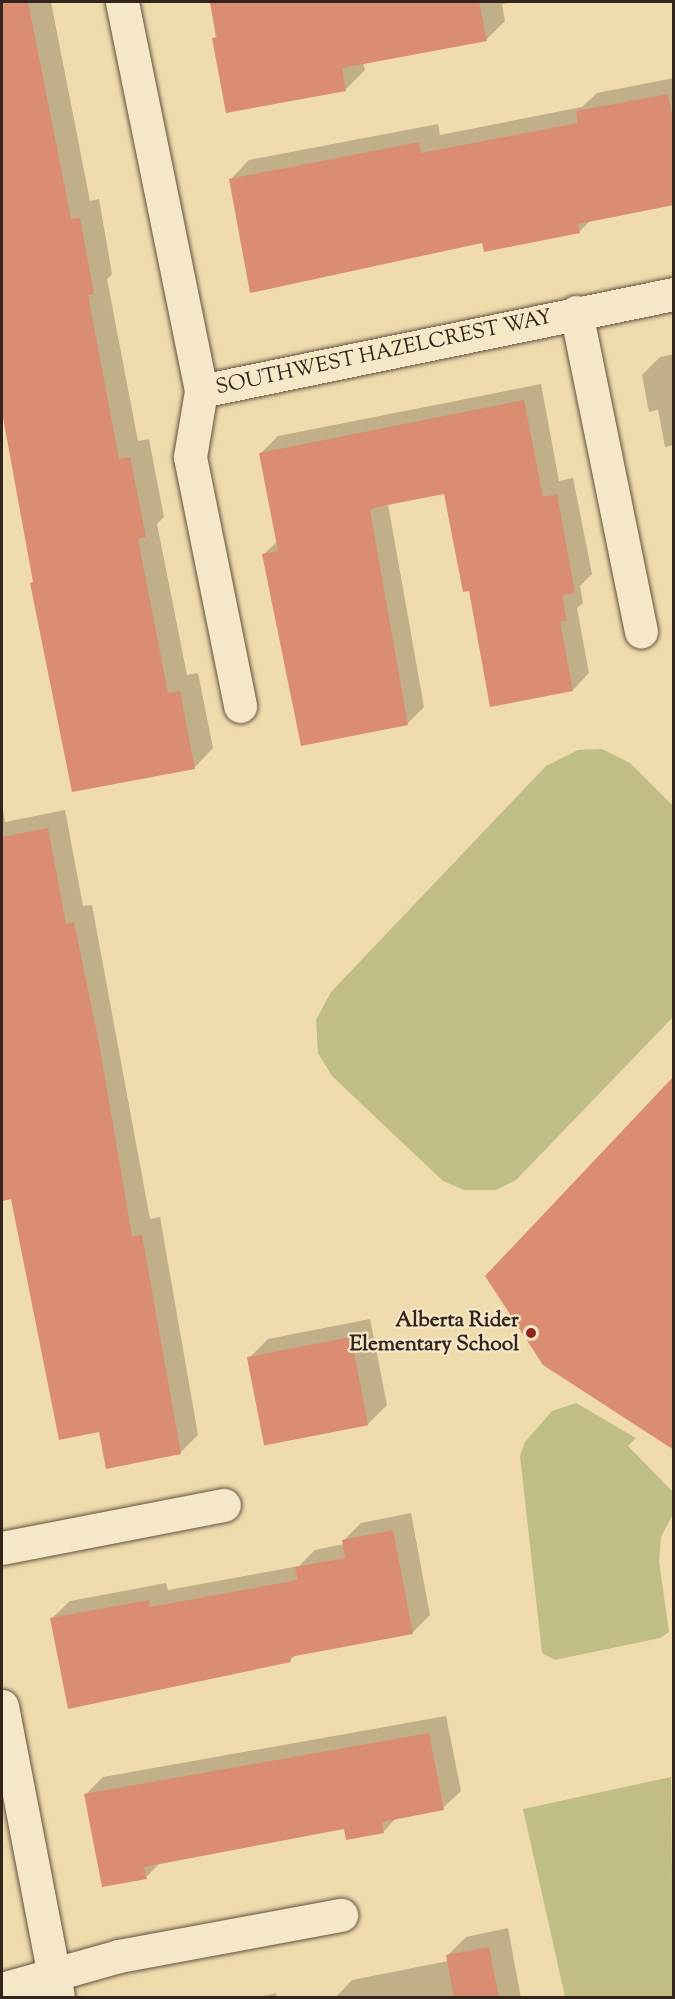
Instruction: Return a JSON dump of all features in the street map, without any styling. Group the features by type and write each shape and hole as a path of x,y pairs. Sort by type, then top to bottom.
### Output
{"street":[{"name":"SOUTHWEST HAZELCREST WAY","path":"123,2 201,391 576,312 674,294"},
{"path":"576,312 641,631"},
{"path":"201,391 190,457 240,706"},
{"path":"2,1548 224,1505"},
{"path":"2,1706 56,1987"},
{"path":"2,1989 56,1987 119,1956 341,1915"}],"shaded area":[{"path":"602,749 630,763 673,806 673,1017 516,1180 496,1190 464,1190 443,1181 332,1076 318,1053 316,1020 331,992 546,766 578,750"},
{"path":"576,1403 636,1438 628,1446 673,1492 673,1514 661,1537 659,1561 669,1632 660,1638 555,1660 542,1653 520,1456 525,1442 552,1411"},
{"path":"671,1777 673,1997 565,1997 523,1809"}],"building":[{"path":"2,2 28,2 71,219 80,218 94,294 88,295 119,459 130,457 146,537 138,539 168,693 180,691 195,769 72,792 30,583 33,582 2,412"},
{"path":"210,2 479,2 487,41 342,68 346,91 226,113 212,38 217,37"},
{"path":"668,94 674,124 674,205 578,224 580,233 484,252 482,243 250,293 229,179 419,142 421,153 578,123 576,111"},
{"path":"524,400 543,497 557,494 575,593 562,595 567,621 560,622 573,691 490,707 469,591 463,592 444,494 377,507 370,510 408,725 301,746 262,554 278,551 259,453"},
{"path":"48,828 66,924 74,922 99,1043 132,1236 142,1235 181,1454 106,1469 99,1432 59,1440 11,1199 2,1201 2,837"},
{"path":"674,1076 674,1450 543,1365 485,1276"},
{"path":"351,1337 368,1425 264,1446 247,1357"},
{"path":"393,1530 413,1634 290,1657 291,1662 68,1709 50,1618 149,1600 150,1607 298,1580 295,1567 345,1558 342,1540"},
{"path":"429,1733 444,1810 382,1822 384,1833 346,1840 344,1829 144,1867 147,1879 102,1887 84,1794"},
{"path":"489,1947 499,1998 454,1998 446,1955"}],"place":[{"name":"Alberta Rider Elementary School","path":"531,1333"}]}
